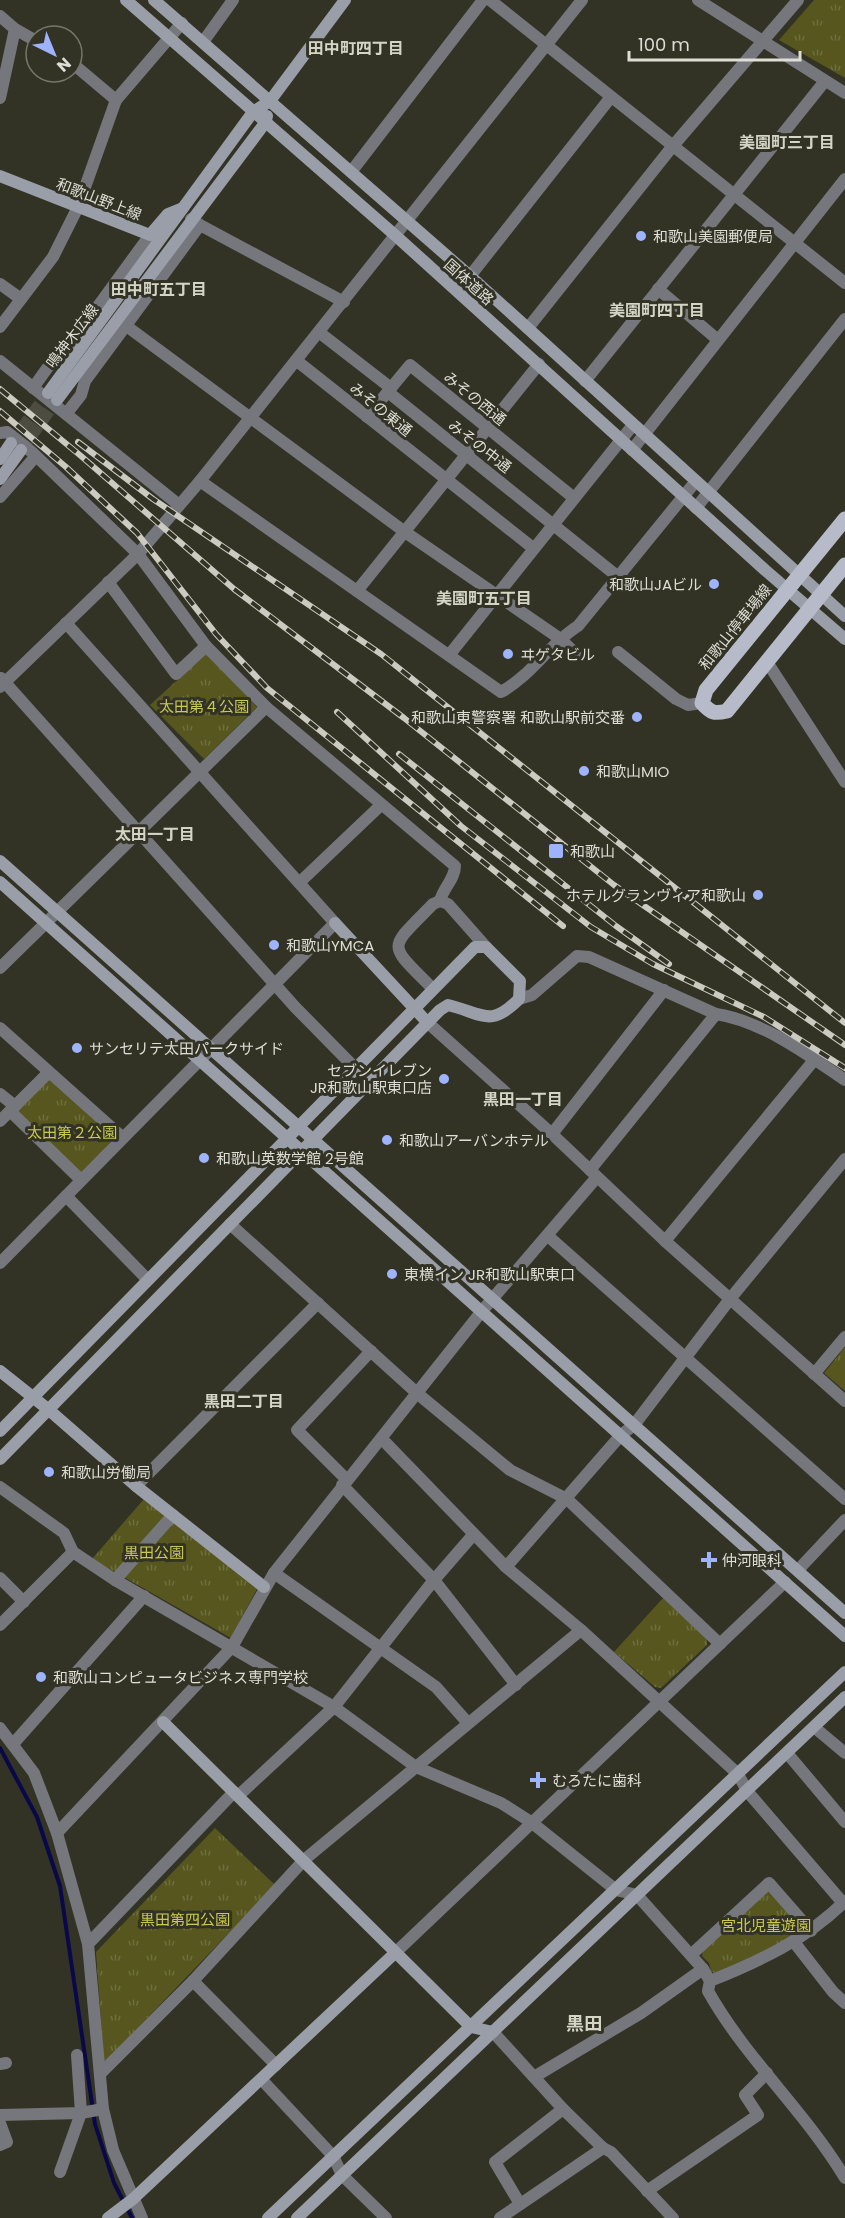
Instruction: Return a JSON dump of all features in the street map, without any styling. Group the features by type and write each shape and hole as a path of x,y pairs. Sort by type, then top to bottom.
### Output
{"main road":[{"name":"和歌山停車場線","path":"702,703 706,690 845,519"},
{"path":"702,703 715,714 727,711 845,565"}],"street":[{"name":"国体道路","path":"126,0 396,236 696,508 845,639"},
{"name":"国体道路","path":"154,0 470,276 845,616"},
{"path":"203,42 233,0"},
{"name":"和歌山野上線","path":"0,176 150,235 168,214 183,208 253,112 270,101 345,0"},
{"path":"351,172 483,0"},
{"path":"490,0 845,283"},
{"path":"356,1069 295,1007 140,832 2,682 138,554 252,419 582,0"},
{"path":"698,0 845,93"},
{"path":"528,328 672,147 798,0"},
{"path":"0,15 24,34"},
{"path":"0,327 53,256 78,207 116,100 182,23"},
{"path":"0,98 15,29"},
{"path":"84,73 116,100"},
{"path":"585,381 825,81"},
{"path":"470,276 611,97"},
{"name":"和歌山野上線","path":"196,222 265,123 270,101"},
{"path":"632,450 845,179"},
{"name":"鳴神木広線","path":"183,208 52,397 196,222"},
{"path":"66,414 81,395 85,381 196,222 344,302"},
{"path":"33,388 48,367 61,357 150,235"},
{"path":"0,284 21,299"},
{"path":"658,290 718,340"},
{"path":"696,508 845,319"},
{"path":"125,325 405,532 559,638 575,653"},
{"name":"みその中通","path":"320,333 467,456 617,576"},
{"path":"0,361 179,505"},
{"name":"みその東通","path":"297,361 533,548"},
{"path":"357,591 539,364"},
{"name":"みその西通","path":"367,417 410,365 574,498"},
{"path":"450,654 633,425"},
{"path":"0,433 7,432 138,554 206,646 266,707 455,866 455,872 442,891 440,901"},
{"path":"0,459 16,447 0,479"},
{"path":"0,497 35,457"},
{"path":"200,481 450,654 501,692 514,685 559,638 578,626 696,481"},
{"path":"108,582 176,674 206,646"},
{"path":"66,623 201,770 413,1009 552,1134 665,1241 845,1401"},
{"path":"618,652 676,699 688,705 702,703"},
{"path":"767,663 845,782"},
{"path":"1,966 266,707"},
{"path":"300,882 381,805"},
{"path":"0,861 845,1613"},
{"path":"0,882 845,1636"},
{"path":"433,989 399,954 396,946 399,938 433,904 440,901 448,904 520,981 519,999"},
{"path":"0,1263 335,922"},
{"path":"0,1431 475,947 486,947"},
{"path":"0,1459 427,1022 448,1005 492,1018 504,1014 519,999 532,995 577,956 589,957 716,1014 737,1017 815,1059 845,1080"},
{"path":"552,1134 664,990"},
{"path":"57,1833 232,1647 274,1573 482,1311 548,1236 716,1014"},
{"path":"0,1028 122,1137"},
{"path":"665,1241 815,1059"},
{"path":"0,1121 48,1073"},
{"path":"0,1094 81,1180"},
{"path":"506,1567 621,1435 634,1425 730,1299 845,1159"},
{"path":"66,1196 148,1280"},
{"path":"230,1224 418,1394 510,1470 567,1498 720,1644"},
{"path":"548,1236 845,1499"},
{"path":"136,1486 318,1303"},
{"path":"814,1374 845,1336"},
{"path":"371,1351 297,1430 434,1580 516,1685"},
{"path":"0,1371 49,1410 136,1486 264,1587"},
{"path":"382,1439 506,1567 581,1630 738,1774 747,1791 844,1902 811,1931 794,1942 711,1981"},
{"path":"0,1487 64,1533 73,1552 115,1580 334,1707 416,1767 501,1803 531,1822 616,1890 637,1894 704,1969 711,1981 708,1991 722,2015 824,2143 845,2178"},
{"path":"115,1580 173,1515"},
{"path":"798,1570 845,1520"},
{"path":"88,1944 236,1794 334,1707 379,1648 473,1535"},
{"path":"0,1625 73,1552"},
{"path":"274,1573 436,1687 467,1722"},
{"path":"0,1578 24,1602"},
{"path":"108,2218 132,2199 262,2080 785,1582"},
{"path":"13,1744 144,1596"},
{"path":"100,2074 193,1981 304,1860 467,1722 516,1685 581,1630"},
{"path":"268,2218 845,1672"},
{"path":"297,2218 845,1697"},
{"path":"163,1722 471,2027 493,2032 562,2109 603,2148 611,2152 672,2218"},
{"path":"814,1727 845,1753"},
{"path":"0,1728 34,1773 57,1833 88,1944 102,2109 113,2150 142,2218"},
{"path":"787,1753 845,1822"},
{"path":"692,1954 769,1883 811,1931"},
{"path":"794,1942 832,1992 845,2003"},
{"path":"534,2077 641,2013 704,1969"},
{"path":"193,1981 276,2065"},
{"path":"60,2172 81,2113 77,2055"},
{"path":"647,2190 758,2115 745,2095 766,2073"},
{"path":"262,2080 333,2156 342,2175 386,2218"},
{"path":"0,2115 81,2113 102,2109"},
{"path":"520,2204 495,2162 562,2109"},
{"path":"0,2123 7,2142 0,2145"},
{"path":"500,2218 603,2148"}],"green space":[{"path":"814,0 845,0 845,78 779,40"},
{"name":"太田第４公園","path":"207,653 257,707 204,759 150,705"},
{"name":"太田第２公園","path":"48,1078 115,1137 81,1175 15,1111"},
{"path":"845,1347 845,1391 824,1373"},
{"name":"黒田公園","path":"144,1499 258,1587 231,1638 92,1559"},
{"path":"663,1598 707,1639 707,1645 661,1688 655,1687 614,1652"},
{"name":"黒田第四公園","path":"215,1828 275,1885 104,2063 96,1952"},
{"name":"宮北児童遊園","path":"766,1890 772,1890 804,1931 717,1975 711,1971 709,1963 702,1956 703,1951"}],"waterway":[{"path":"0,1748 37,1817 60,1886 95,2124 114,2183 132,2218"}],"tunnel":[{"path":"11,443 48,393"},
{"path":"21,450 57,400"}],"railway":[{"path":"0,389 234,589 404,718 614,885 845,1045"},
{"path":"0,411 66,467 137,533 216,634 267,688 563,926"},
{"path":"78,442 153,499 381,654 845,1023"},
{"path":"337,712 461,826 591,927 653,964 764,1017 845,1068"},
{"path":"399,754 616,926 669,964"}],"place":[{"name":"和歌山美園郵便局","path":"641,236"},
{"name":"和歌山JAビル","path":"714,584"},
{"name":"ヰゲタビル","path":"508,654"},
{"name":"和歌山東警察署 和歌山駅前交番","path":"637,717"},
{"name":"和歌山MIO","path":"584,771"},
{"name":"和歌山","path":"556,851"},
{"name":"ホテルグランヴィア和歌山","path":"758,895"},
{"name":"和歌山YMCA","path":"274,945"},
{"name":"サンセリテ太田パークサイド","path":"77,1048"},
{"name":"セブンイレブン JR和歌山駅東口店","path":"444,1079"},
{"name":"和歌山アーバンホテル","path":"387,1140"},
{"name":"和歌山英数学館 2号館","path":"204,1158"},
{"name":"東横イン JR和歌山駅東口","path":"392,1274"},
{"name":"和歌山労働局","path":"49,1472"},
{"name":"仲河眼科","path":"709,1560"},
{"name":"和歌山コンピュータビジネス専門学校","path":"41,1677"},
{"name":"むろたに歯科","path":"538,1780"}],"district":[{"name":"田中町四丁目","path":"356,48"},
{"name":"美園町三丁目","path":"787,142"},
{"name":"田中町五丁目","path":"159,289"},
{"name":"美園町四丁目","path":"657,310"},
{"name":"美園町五丁目","path":"484,598"},
{"name":"太田一丁目","path":"155,834"},
{"name":"黒田一丁目","path":"523,1099"},
{"name":"黒田二丁目","path":"244,1401"},
{"name":"黒田","path":"584,2023"}]}
